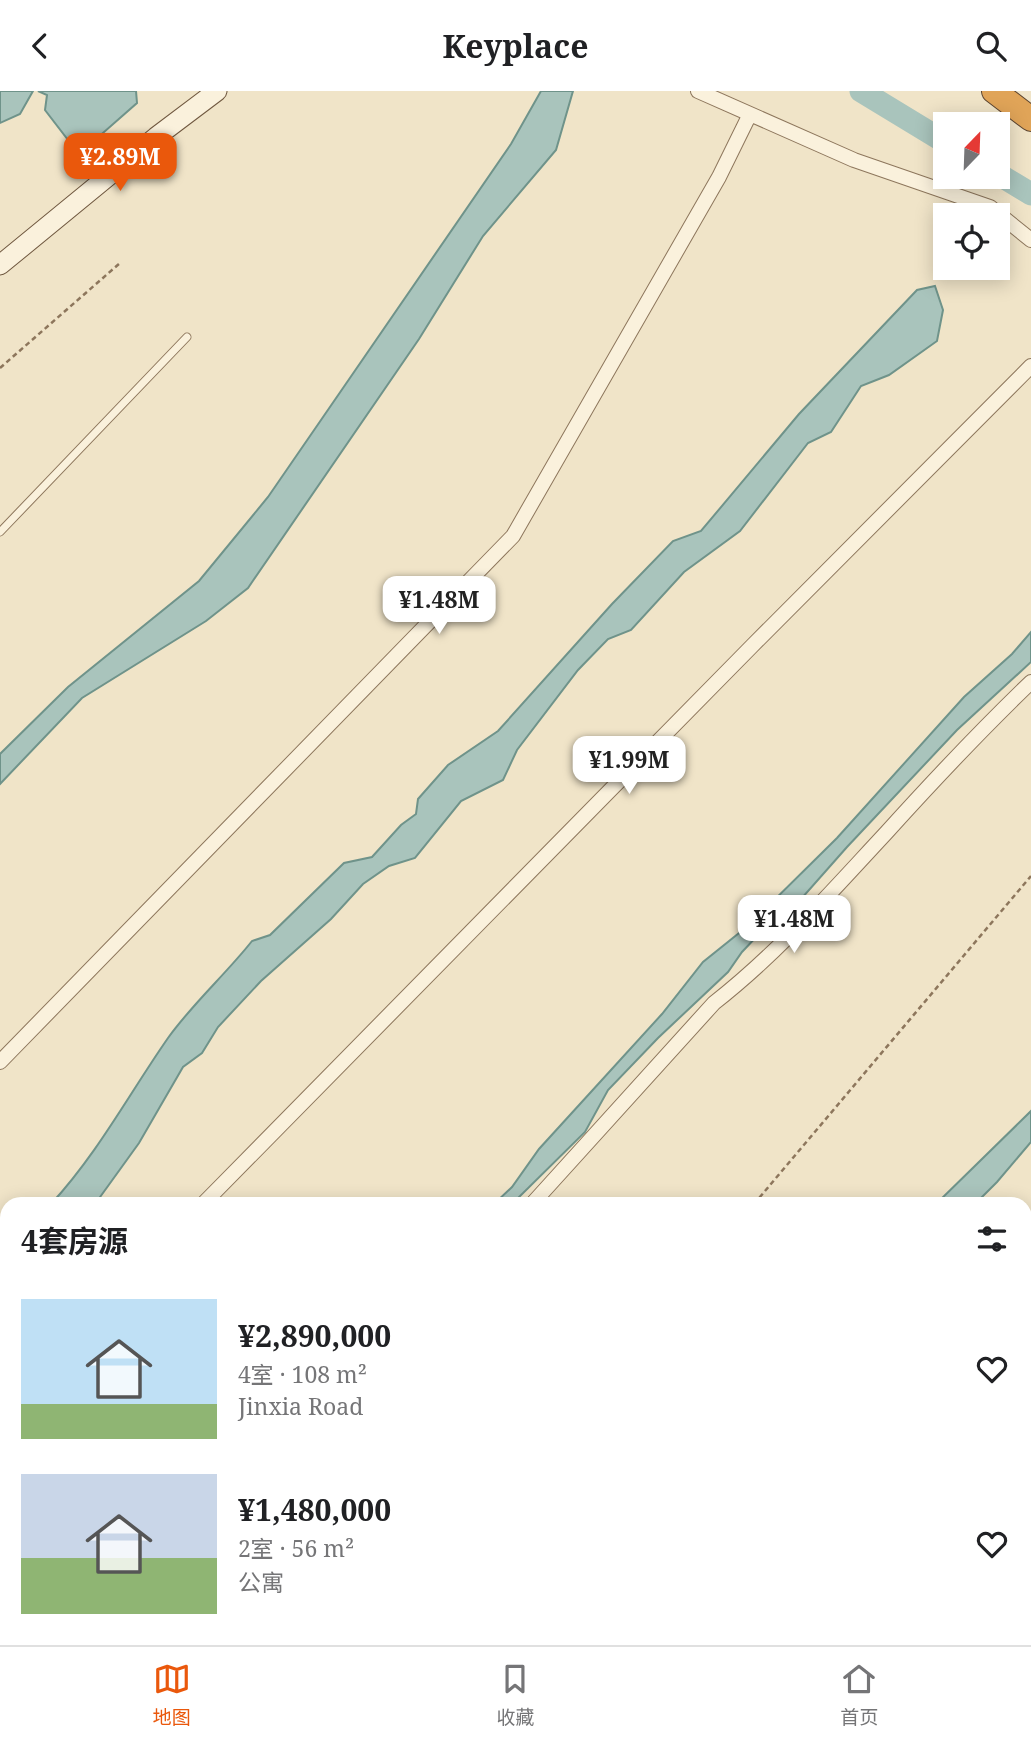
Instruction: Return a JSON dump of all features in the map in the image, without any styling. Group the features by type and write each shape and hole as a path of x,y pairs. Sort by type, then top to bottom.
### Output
{"highway":[{"path":"994,91 1031,119"}],"main road":[{"path":"0,250 197,91"},
{"path":"0,265 156,137 217,91"}],"street":[{"path":"698,91 854,160 990,207 1031,240"},
{"path":"0,1062 513,536 719,177 749,115"},
{"path":"210,1197 1031,366"},
{"path":"538,1197 714,1003 746,978 806,920 919,796 1031,682"}],"lane":[{"path":"0,532 187,337"}],"path":[{"path":"0,368 120,263"},
{"path":"760,1197 1031,876"}],"water":[{"path":"0,91 33,91 20,114 0,123"},
{"path":"38,91 136,91 137,103 95,140 75,149 45,110 47,95"},
{"path":"541,91 573,91 556,150 483,236 419,339 248,588 206,621 82,698 0,784 0,754 68,687 199,581 268,497 511,144"},
{"path":"935,286 943,310 937,341 889,375 861,386 831,432 808,443 740,531 684,572 631,630 608,639 578,670 517,750 503,780 461,801 415,858 389,866 363,884 331,919 261,981 218,1027 202,1053 183,1067 139,1143 100,1197 57,1197 98,1144 178,1025 252,941 270,935 344,863 372,857 401,825 416,814 418,799 448,765 498,731 612,604 673,541 701,531 799,414 917,290"},
{"path":"1031,632 1031,662 957,730 779,924 758,935 728,972 608,1090 585,1132 519,1197 501,1197 512,1187 539,1149 662,1014 703,962 749,925 837,838 964,697 1012,654"},
{"path":"1031,1111 1031,1142 982,1197 943,1197"}],"waterway":[{"path":"861,91 933,135"},
{"path":"1010,181 1031,194"}]}
